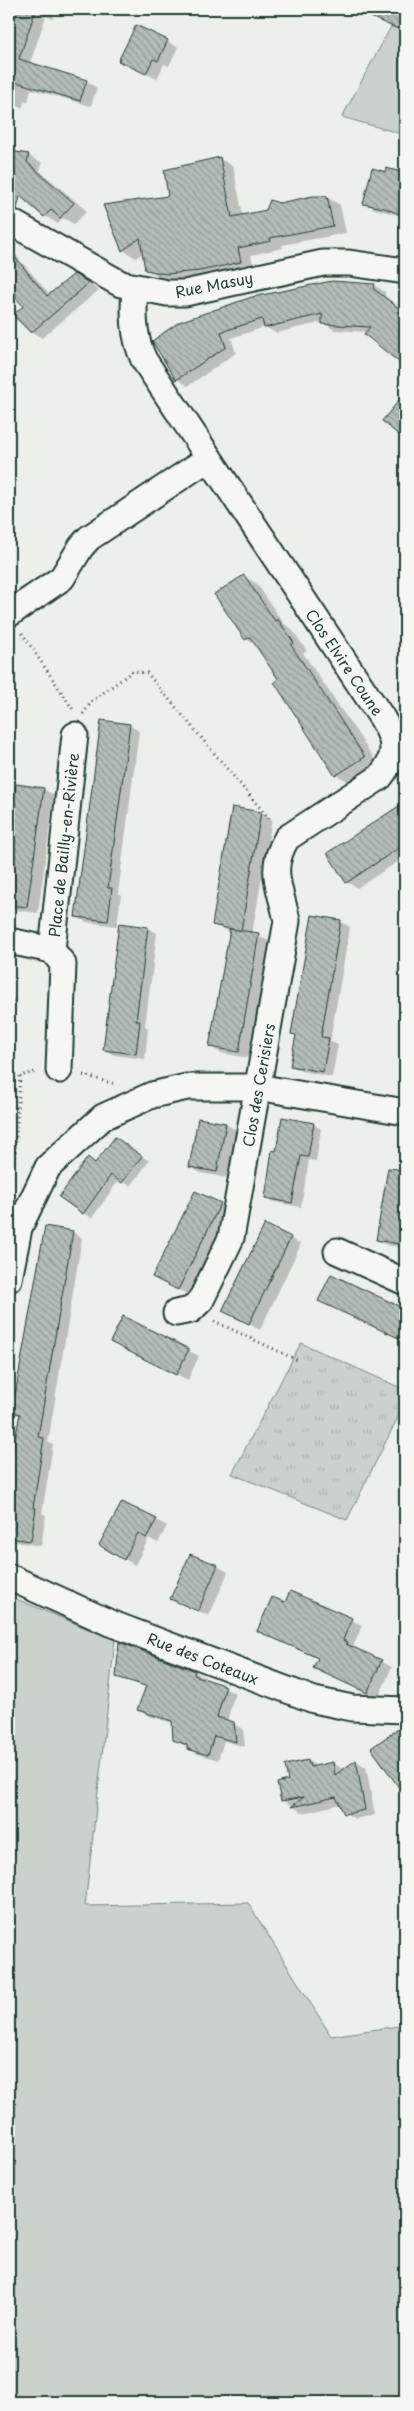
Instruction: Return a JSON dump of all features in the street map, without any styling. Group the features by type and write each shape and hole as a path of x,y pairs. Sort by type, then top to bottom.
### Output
{"street":[{"name":"Rue Masuy","path":"9,221 121,284 167,293 185,292 323,263 349,263 405,271"},
{"name":"Clos Elvire Coune","path":"135,288 133,310 137,346 144,360 382,718 393,740 393,753 389,766 380,777 287,838"},
{"path":"9,614 62,578 81,547 89,538 210,458"},
{"name":"Place de Bailly-en-Rivière","path":"59,1070 63,964 52,950 77,727"},
{"name":"Clos des Cerisiers","path":"183,1312 201,1300 231,1238 286,921 275,879 281,848 287,838"},
{"path":"9,941 52,950"},
{"path":"9,1279 16,1237 48,1167 103,1117 152,1095 187,1087 257,1087 405,1112"},
{"path":"337,1251 405,1282"},
{"name":"Rue des Coteaux","path":"9,1577 110,1623 314,1700 352,1708 405,1710"}],"path":[{"path":"9,614 77,727 92,701 133,672 147,673 260,810 287,838"},
{"path":"25,1214 12,1178 20,1076 29,1072 59,1070"},
{"path":"183,1312 297,1360"}],"green space":[{"path":"405,9 405,129 402,134 342,117 398,14"},
{"path":"301,1343 405,1390 405,1403 347,1520 232,1474"},
{"path":"9,1596 115,1640 85,1906 248,1903 331,2036 405,2025 405,2402 9,2402"}],"building":[{"path":"9,9 36,9 19,59 87,80 80,101 9,80"},
{"path":"352,9 405,9 405,32"},
{"path":"136,25 168,40 158,61 153,59 146,74 118,61"},
{"path":"9,146 16,152 29,154 27,162 74,203 60,218 51,210 44,217 20,196 17,209 9,207"},
{"path":"220,157 232,217 266,210 270,200 279,203 313,196 327,196 333,226 270,238 271,241 238,248 241,262 200,271 166,274 145,270 140,238 122,251 103,205 168,196 164,170"},
{"path":"372,168 386,172 386,168 405,173 405,216 384,208 363,204"},
{"path":"9,250 47,296 74,274 89,283 31,333 13,315 23,306 9,290"},
{"path":"332,281 375,284 374,289 405,313 405,367 364,334 370,327 322,324 322,314 264,328 262,319 221,332 226,347 176,380 152,341 179,322 252,297"},
{"path":"405,393 405,440 382,421"},
{"path":"244,575 275,621 278,619 294,643 291,645 365,757 335,776 274,682 278,679 250,637 245,640 214,594"},
{"path":"101,720 130,724 108,888 112,888 108,921 75,917"},
{"path":"16,784 44,788 27,907 9,905 9,832"},
{"path":"405,802 405,844 346,883 327,853"},
{"path":"232,807 261,812 241,931 212,925"},
{"path":"312,915 341,920 321,1037 329,1038 323,1072 290,1066 296,1035 291,1034"},
{"path":"119,923 148,927 136,1021 140,1021 136,1054 103,1050"},
{"path":"230,929 259,933 239,1052 209,1047"},
{"path":"282,1117 314,1123 308,1157 301,1156 292,1203 265,1198 272,1150 276,1151"},
{"path":"198,1118 226,1123 217,1172 189,1167"},
{"path":"115,1137 142,1156 122,1183 111,1175 83,1214 59,1197 88,1157 95,1163"},
{"path":"388,1168 405,1170 405,1245 376,1240"},
{"path":"195,1191 221,1203 178,1290 152,1277"},
{"path":"265,1224 291,1237 249,1324 222,1311"},
{"path":"45,1226 73,1231 38,1437 44,1438 33,1508 36,1508 31,1541 9,1538 9,1470 20,1414 12,1412"},
{"path":"331,1274 405,1309 405,1341 318,1301"},
{"path":"123,1316 189,1349 176,1375 110,1342"},
{"path":"122,1502 157,1519 146,1538 138,1533 124,1560 99,1545"},
{"path":"190,1554 218,1565 198,1611 170,1599"},
{"path":"290,1591 352,1618 343,1640 347,1642 346,1644 382,1660 367,1693 313,1668 318,1658 257,1631 272,1597 285,1602"},
{"path":"119,1642 195,1671 194,1675 226,1686 217,1717 234,1722 236,1742 214,1736 208,1755 187,1749 187,1745 173,1740 172,1721 137,1710 146,1686 116,1677"},
{"path":"405,1724 405,1796 371,1748"},
{"path":"308,1760 310,1767 333,1762 335,1775 356,1760 365,1810 344,1814 336,1797 291,1807 304,1797 281,1801 277,1783 288,1780 285,1765"}]}
